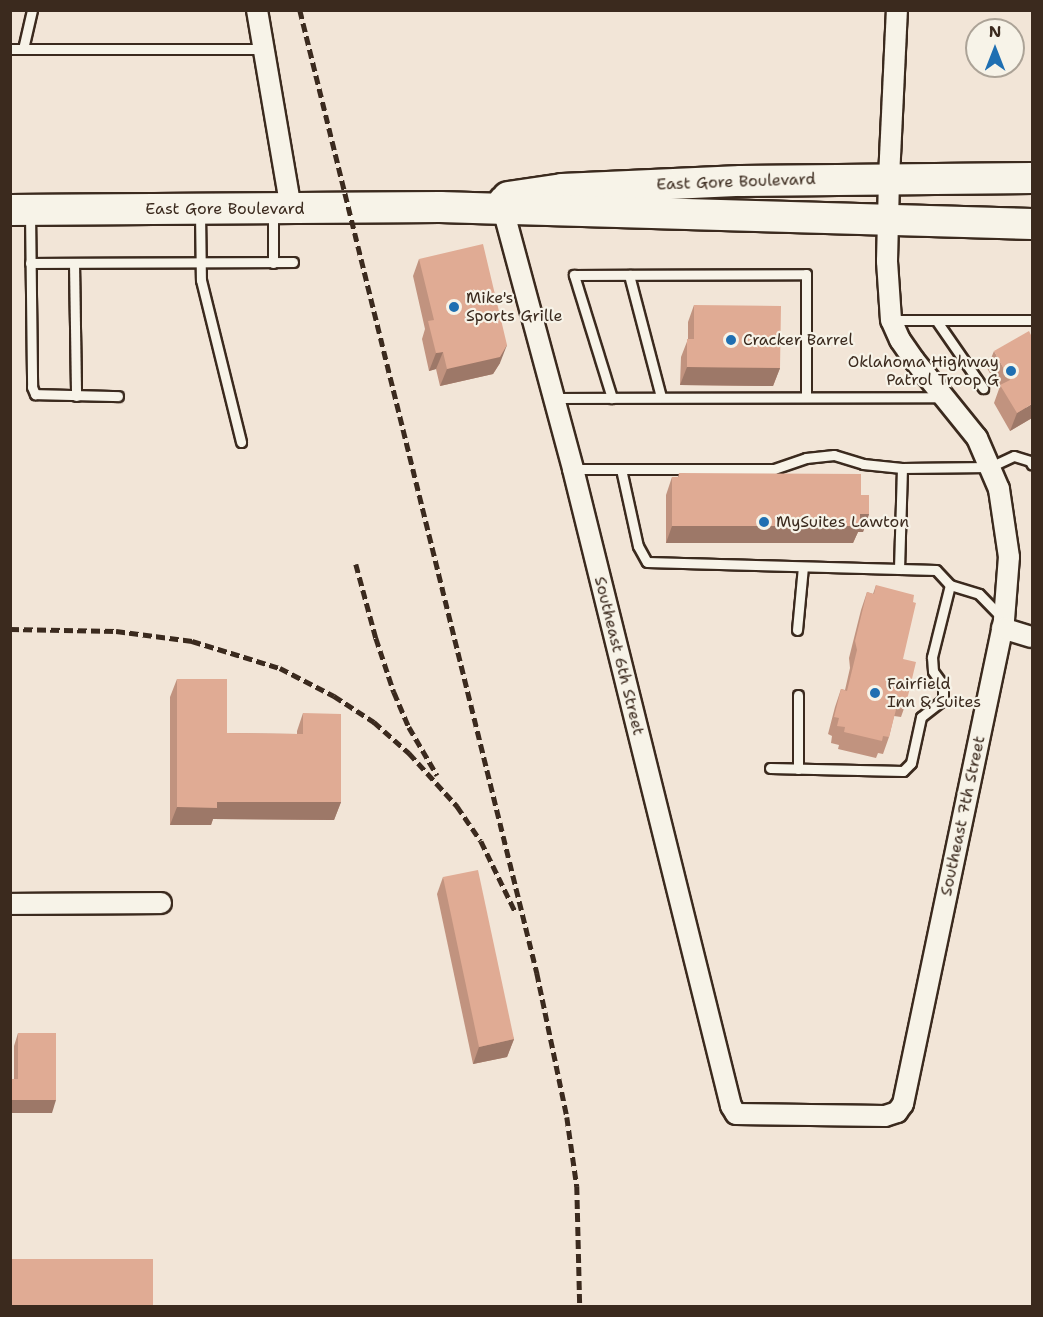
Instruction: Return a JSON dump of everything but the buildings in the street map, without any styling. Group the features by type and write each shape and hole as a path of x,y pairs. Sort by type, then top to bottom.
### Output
{"main road":[{"name":"East Gore Boulevard","path":"502,204 562,189 889,178 1032,178"},
{"name":"East Gore Boulevard","path":"20,210 282,209 502,204 1032,224"}],"street":[{"path":"256,10 264,49 282,209"},
{"name":"Southeast 7th Street","path":"885,1116 897,1112 903,1104 1003,624 1009,557 999,489 977,438 904,346 891,320 888,292 889,178 897,10"},
{"name":"Southeast 6th Street","path":"502,204 573,469 731,1106 736,1114 819,1113 885,1116"},
{"path":"1003,624 1032,637"},
{"path":"10,904 161,903"}],"lane":[{"path":"23,49 32,10"},
{"path":"10,49 264,49"},
{"path":"200,209 202,285 241,442"},
{"path":"273,263 282,209"},
{"path":"20,210 30,263 34,394 41,396 118,396"},
{"path":"30,263 293,262"},
{"path":"74,263 75,396"},
{"path":"612,398 574,275 806,274 806,397"},
{"path":"629,275 661,398"},
{"path":"891,320 1032,321"},
{"path":"936,320 983,388"},
{"path":"554,398 946,397"},
{"path":"573,469 774,469 806,458 834,454 863,464 902,468 990,467 1014,456 1030,461 1032,465"},
{"path":"899,569 902,468"},
{"path":"621,469 638,546 647,562 936,570 950,585 979,594 1003,624"},
{"path":"797,630 803,567"},
{"path":"770,768 903,771 911,763 921,717 943,700 943,685 933,671 932,657 950,585"},
{"path":"798,695 798,769"}],"railway":[{"path":"300,10 537,973 567,1117 577,1186 580,1306"},
{"path":"356,564 376,638 394,692 409,727 437,775"},
{"path":"10,629 116,631 192,641 280,668 334,696 374,722 409,753 457,806 481,841 515,911"}],"place":[{"name":"Mike's Sports Grille","path":"454,307"},
{"name":"Cracker Barrel","path":"731,340"},
{"name":"Oklahoma Highway Patrol Troop G","path":"1011,371"},
{"name":"MySuites Lawton","path":"764,522"},
{"name":"Fairfield Inn & Suites","path":"875,693"}]}
